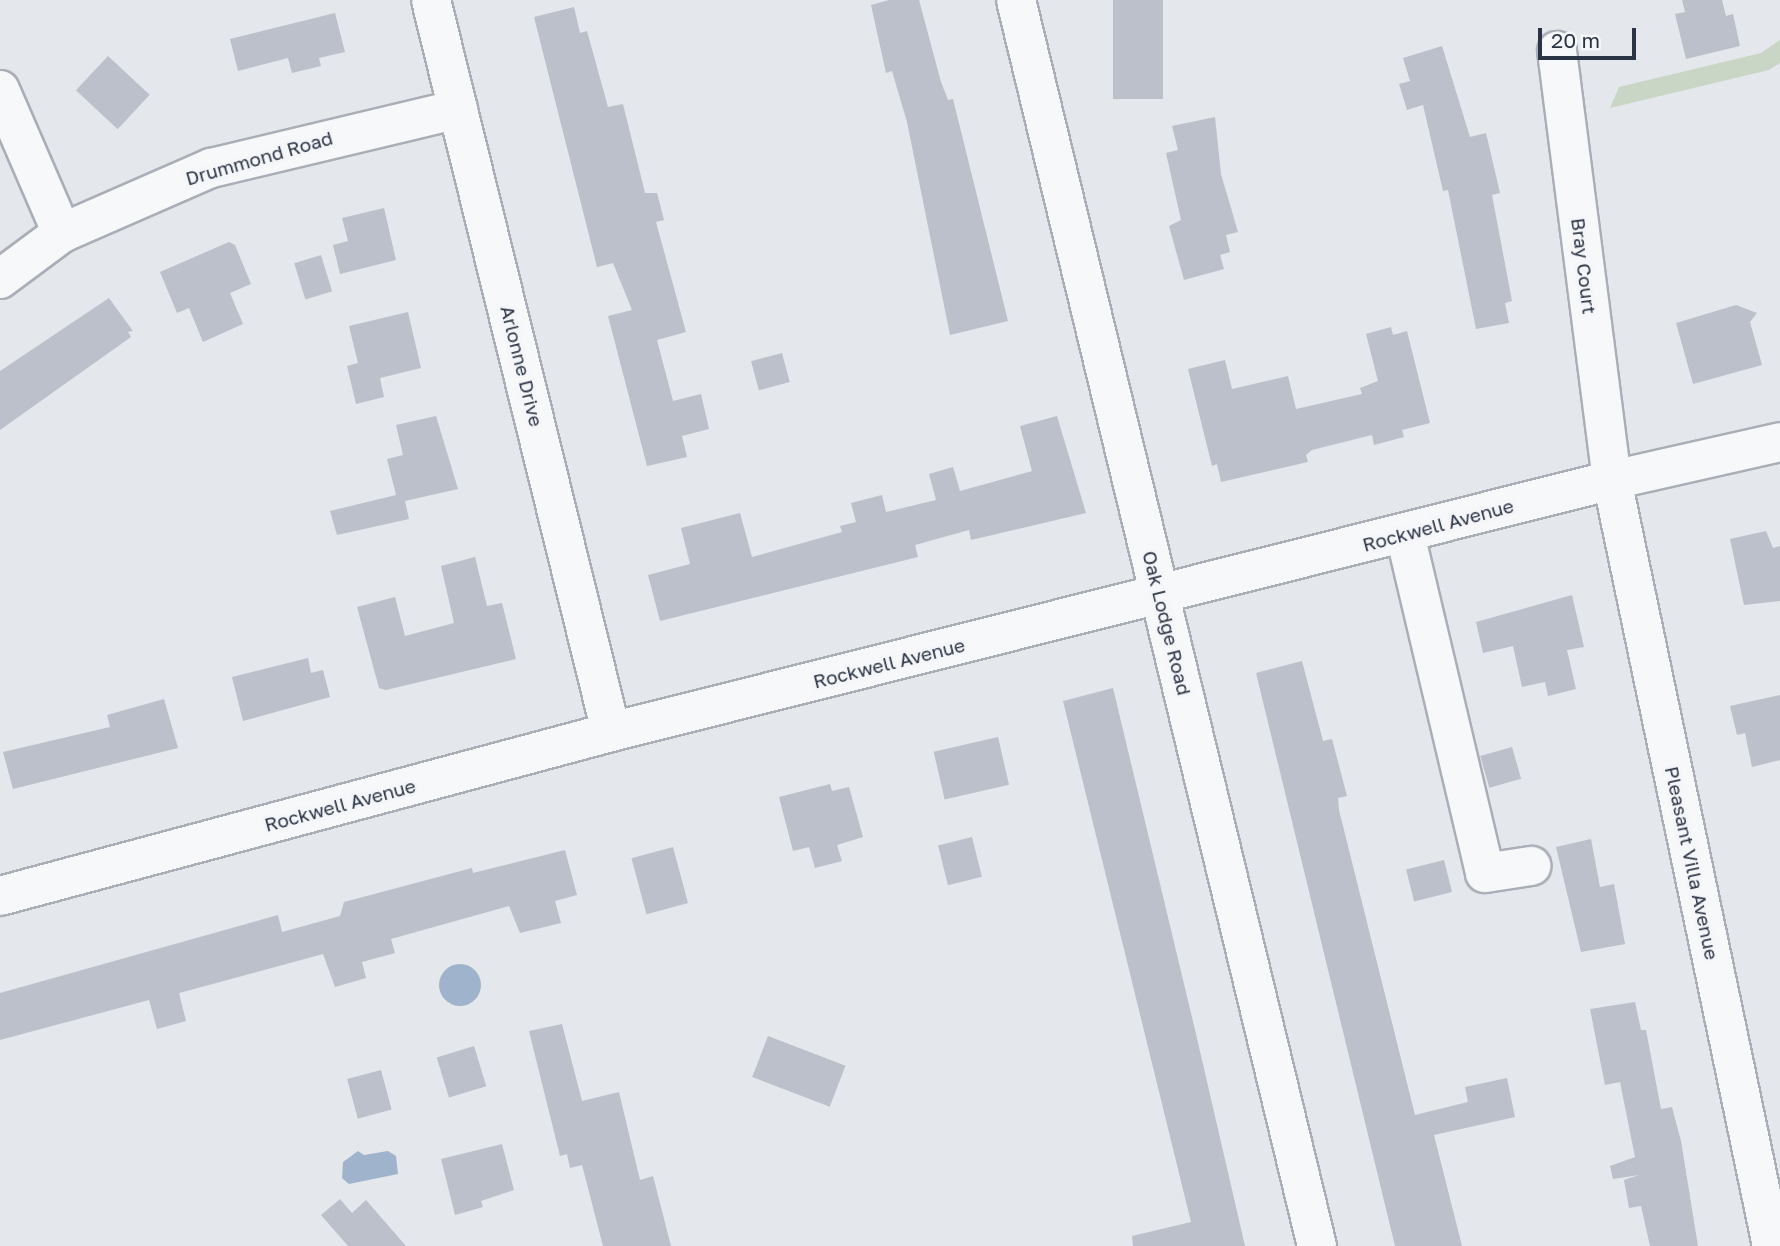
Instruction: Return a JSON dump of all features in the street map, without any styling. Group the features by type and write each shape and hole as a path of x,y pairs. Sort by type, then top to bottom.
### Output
{"street":[{"name":"Arlonne Drive","path":"431,0 611,732"},
{"name":"Oak Lodge Road","path":"1016,0 1317,1246"},
{"name":"Bray Court","path":"1557,51 1612,480"},
{"path":"0,90 62,233"},
{"name":"Drummond Road","path":"0,279 62,233 211,168 458,109"},
{"name":"Rockwell Avenue","path":"0,896 611,732 1160,597 1612,480 1780,442"},
{"name":"Pleasant Villa Avenue","path":"1612,480 1772,1246"},
{"path":"1405,534 1485,873 1531,866"}],"green space":[{"path":"1780,40 1780,63 1769,70 1610,108 1619,87 1761,53"}],"water":[{"path":"460,964 475,970 481,985 475,1000 460,1006 445,1000 439,985 445,970"},
{"path":"358,1151 364,1155 388,1151 396,1156 398,1174 349,1184 342,1178 343,1162"}],"building":[{"path":"889,0 919,0 941,82 948,100 953,99 1008,321 950,335 907,122 892,71 886,73 871,5"},
{"path":"1113,0 1163,0 1163,99 1113,99"},
{"path":"1682,0 1722,0 1726,16 1733,14 1740,46 1686,59 1675,14 1685,12"},
{"path":"574,7 580,33 587,31 608,107 623,104 645,193 657,193 664,220 656,222 686,332 657,340 673,401 701,394 709,429 682,436 687,457 647,466 608,316 632,310 613,263 597,267 534,17"},
{"path":"335,13 345,52 319,58 321,66 292,73 288,58 238,71 230,39"},
{"path":"1442,46 1470,137 1486,133 1500,193 1492,195 1512,301 1505,303 1509,323 1476,329 1448,190 1443,191 1423,105 1407,110 1399,84 1410,81 1403,58"},
{"path":"108,56 150,95 118,129 76,90"},
{"path":"1215,117 1221,174 1238,232 1226,235 1230,252 1220,255 1224,269 1184,280 1169,226 1181,220 1166,153 1178,150 1172,126"},
{"path":"384,208 396,260 340,274 333,245 348,241 342,218"},
{"path":"229,242 235,245 251,284 230,293 243,324 203,342 189,308 177,313 160,272"},
{"path":"321,255 332,291 305,300 294,263"},
{"path":"109,298 133,331 128,332 131,337 0,430 0,371"},
{"path":"1736,305 1757,313 1750,322 1762,365 1693,384 1676,323"},
{"path":"408,312 421,368 380,378 384,397 356,404 347,366 358,363 349,326"},
{"path":"1391,327 1393,335 1407,331 1430,423 1402,430 1404,437 1374,445 1372,435 1312,450 1306,455 1308,462 1221,482 1217,464 1212,466 1188,369 1225,360 1232,389 1288,376 1296,409 1362,394 1360,388 1378,381 1366,334"},
{"path":"782,353 790,382 759,390 751,361"},
{"path":"436,416 458,489 405,501 409,519 337,535 330,511 396,495 387,459 403,455 396,425"},
{"path":"1057,416 1086,513 971,540 969,530 915,545 918,557 660,621 648,575 690,564 681,528 740,513 752,557 842,532 840,526 856,522 851,503 882,495 886,512 936,500 929,474 953,467 960,491 1032,471 1020,426"},
{"path":"1766,531 1773,548 1780,546 1780,601 1744,605 1730,539"},
{"path":"475,557 487,606 502,603 516,659 386,690 379,688 357,607 395,597 405,636 454,623 441,566"},
{"path":"1572,595 1584,647 1567,650 1576,689 1548,696 1545,682 1522,687 1513,646 1483,653 1476,622"},
{"path":"308,658 311,673 323,670 330,697 243,721 232,677"},
{"path":"1302,661 1323,741 1332,739 1347,796 1338,798 1339,810 1415,1115 1468,1102 1465,1087 1507,1078 1515,1117 1434,1135 1462,1246 1395,1246 1256,673"},
{"path":"1113,688 1245,1246 1133,1246 1132,1236 1191,1222 1063,701"},
{"path":"1780,695 1780,760 1752,767 1745,733 1737,735 1730,706"},
{"path":"164,699 178,748 13,789 3,752 110,727 107,715"},
{"path":"998,737 1009,785 945,800 934,752"},
{"path":"1512,747 1521,779 1489,788 1480,756"},
{"path":"830,784 832,791 849,787 863,837 837,845 842,861 815,868 809,847 793,851 779,797"},
{"path":"972,837 982,877 948,885 938,845"},
{"path":"1591,839 1600,887 1614,884 1625,944 1581,952 1556,847"},
{"path":"673,847 688,903 646,914 631,858"},
{"path":"565,850 577,895 555,901 561,923 520,933 509,906 391,939 395,953 362,962 366,978 335,987 323,954 179,993 186,1021 157,1029 149,1000 0,1040 0,993 278,915 282,932 340,916 344,902 472,868 473,873"},
{"path":"1444,860 1452,892 1414,901 1406,869"},
{"path":"1635,1002 1641,1030 1646,1030 1661,1109 1672,1107 1681,1141 1698,1246 1650,1246 1641,1206 1629,1208 1624,1180 1639,1175 1613,1179 1610,1166 1635,1157 1620,1082 1605,1085 1590,1009"},
{"path":"562,1024 582,1101 619,1092 640,1180 653,1176 671,1246 603,1246 582,1165 570,1168 567,1154 560,1156 529,1031"},
{"path":"768,1036 845,1066 830,1107 752,1077"},
{"path":"474,1046 486,1086 449,1098 437,1057"},
{"path":"381,1070 392,1110 358,1119 347,1079"},
{"path":"502,1144 514,1190 481,1201 483,1207 455,1215 441,1159"},
{"path":"340,1199 352,1213 366,1200 406,1246 348,1246 321,1215"}]}
